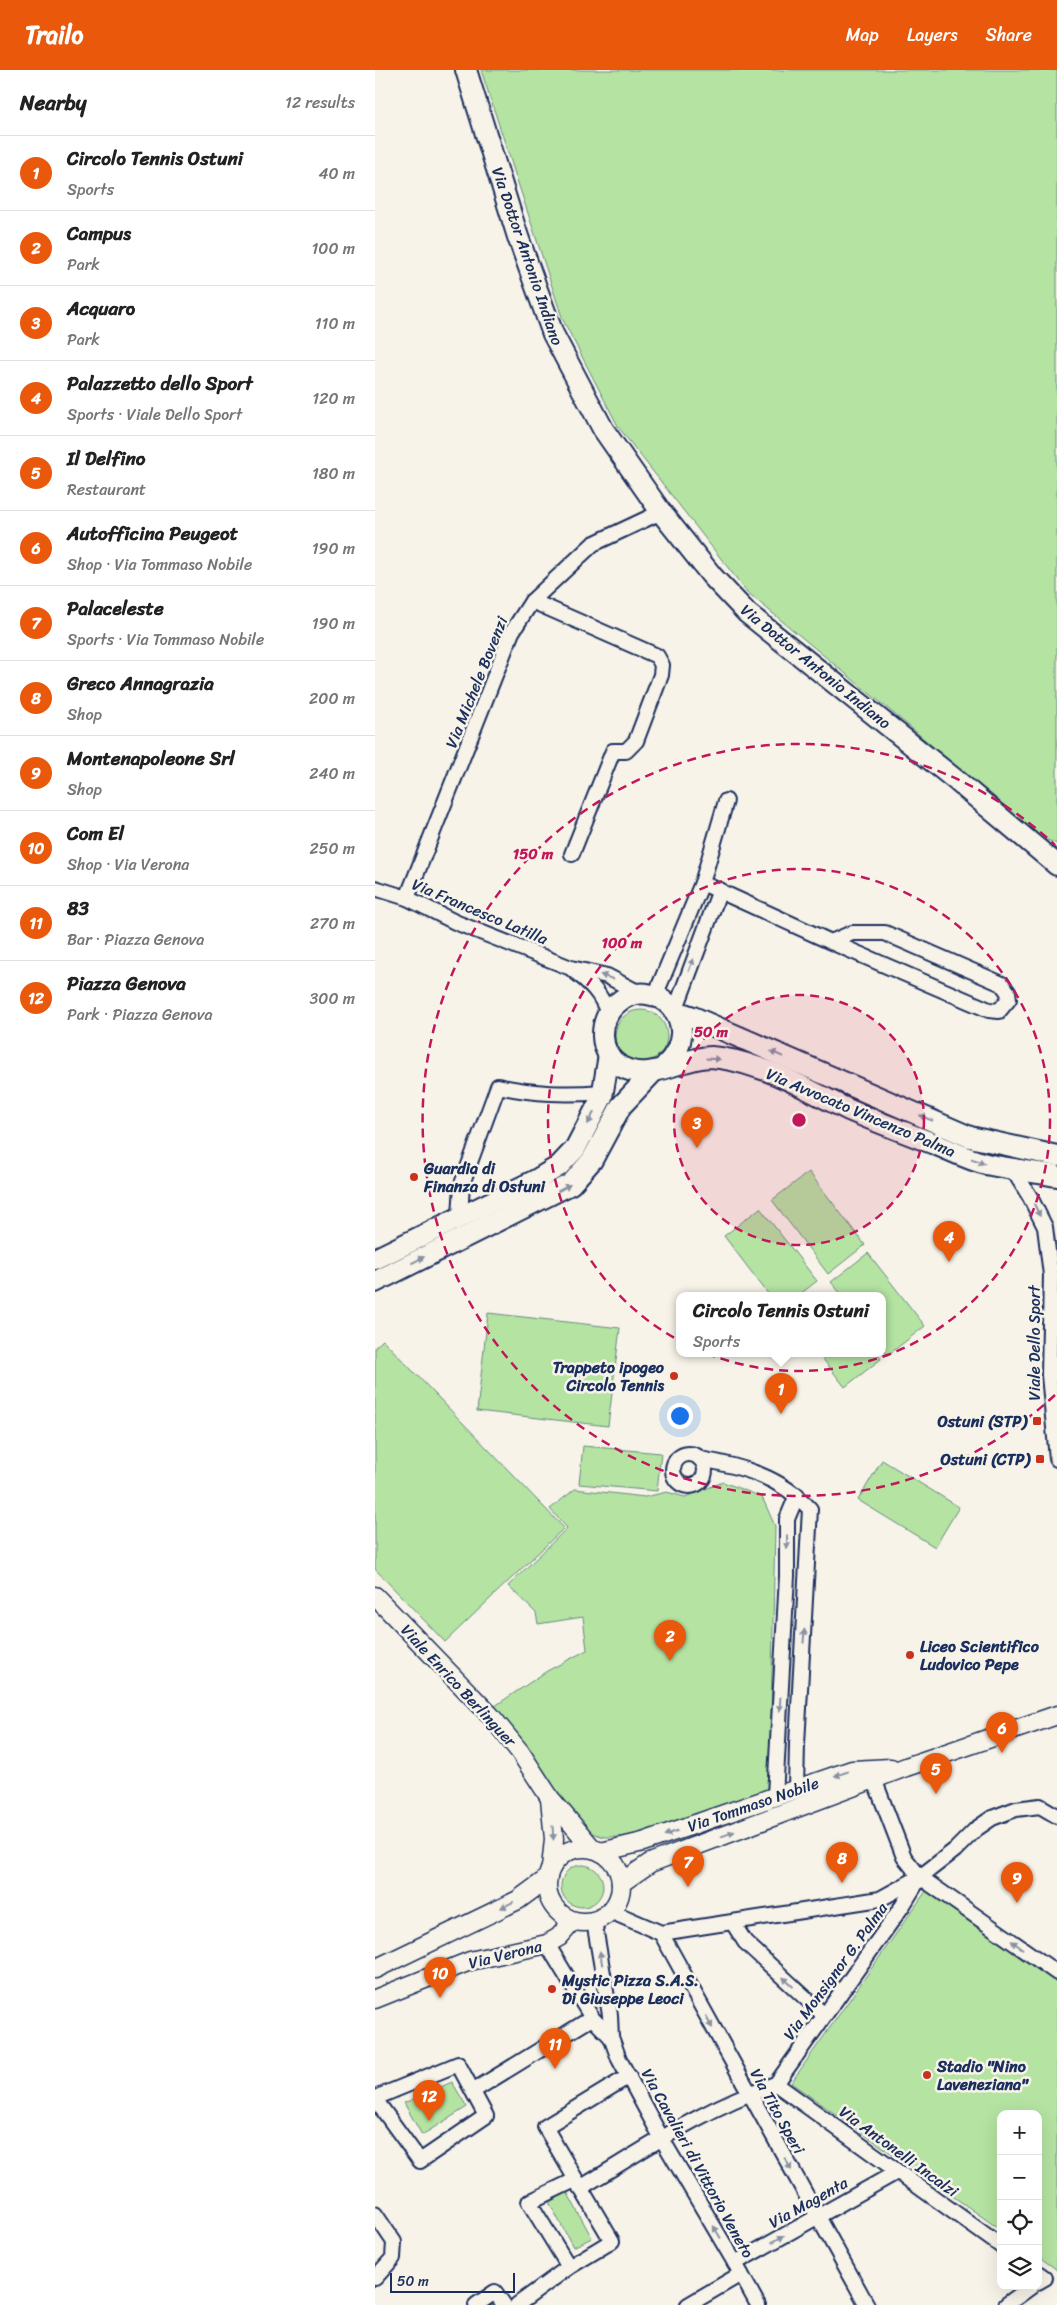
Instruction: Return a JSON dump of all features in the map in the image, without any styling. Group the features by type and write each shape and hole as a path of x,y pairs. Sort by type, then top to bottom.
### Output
{"main road":[{"name":"Via Dottor Antonio Indiano","path":"467,70 519,237 553,334 603,428 661,512 712,576 747,613 1057,864"},
{"name":"Via Dottor Antonio Indiano","path":"1037,847 1057,856"},
{"name":"Via Avvocato Vincenzo Palma","path":"648,995 666,1002 675,1011 971,1136 1057,1156"},
{"path":"375,1259 535,1180 559,1166 575,1149 603,1092 609,1056 603,1035 608,1014 616,1004 628,997 648,995"},
{"path":"375,1282 571,1184 592,1160 621,1106 659,1069 674,1058 680,1047 682,1035 681,1022 675,1011"},
{"name":"Via Avvocato Vincenzo Palma","path":"609,1056 617,1065 628,1071 640,1074 711,1057 760,1068 850,1110 984,1164 1057,1176"}],"street":[{"name":"Via Michele Bovenzi","path":"407,898 512,632 532,601 593,544 661,512"},
{"path":"532,601 657,656 662,665 661,675 636,741 627,751 613,751 572,854"},
{"path":"648,995 702,883 726,802"},
{"path":"702,883 831,942 989,1010 999,1010 1009,999 1008,992 1002,984 885,934 852,933 831,942"},
{"name":"Via Francesco Latilla","path":"375,888 407,898 455,922 571,968 607,976 648,995"},
{"path":"675,1011 720,890"},
{"name":"Via Francesco Latilla","path":"571,968 595,987 604,1001 608,1014"},
{"path":"460,1216 462,1184 498,1086 531,1093 565,1095 603,1092"},
{"name":"Viale Dello Sport","path":"1012,1168 1031,1197 1045,1227 1053,1256 1049,1374 1057,1459"},
{"path":"700,1459 734,1465 764,1476 797,1495 810,1509 797,1744 797,1789"},
{"path":"775,1796 787,1576 787,1519 797,1495"},
{"name":"Viale Enrico Berlinguer","path":"375,1596 490,1715 520,1752 550,1798 597,1851"},
{"name":"Via Tommaso Nobile","path":"621,1883 650,1863 874,1779 1057,1715"},
{"name":"Via Tommaso Nobile","path":"597,1851 643,1842 852,1770 907,1768"},
{"path":"874,1779 904,1857 920,1876 1057,1973"},
{"path":"375,1968 517,1900 549,1873 565,1854 574,1850 597,1851 615,1865 621,1883 620,1893 610,1911 594,1921 573,1920 555,1909 547,1889 549,1873 554,1839 550,1798"},
{"name":"Via Monsignor G. Palma","path":"661,1933 880,1900 920,1876 955,1850 976,1829 992,1818 1015,1809 1040,1806 1057,1816"},
{"name":"Via Monsignor G. Palma","path":"776,2084 903,1906 920,1876"},
{"path":"610,1911 661,1933"},
{"name":"Via Verona","path":"375,1998 470,1961 547,1944 559,1937 573,1920"},
{"name":"Via Cavalieri di Vittorio Veneto","path":"594,1921 611,2015 611,2037 619,2059 662,2139 758,2305"},
{"path":"733,1923 745,1942 824,2015"},
{"name":"Via Tito Speri","path":"661,1933 817,2218 867,2305"},
{"name":"Via Cavalieri di Vittorio Veneto","path":"547,1944 592,2018 611,2037"},
{"path":"473,2091 592,2018"},
{"path":"458,2064 473,2091 486,2116 420,2161 375,2099 458,2064"},
{"path":"517,2305 569,2267 612,2242 545,2127 629,2076"},
{"path":"569,2267 529,2202 578,2184 748,2093 776,2084"},
{"name":"Via Antonelli Incalzi","path":"776,2084 1000,2245"},
{"name":"Via Magenta","path":"688,2305 738,2268 817,2218 897,2172"},
{"path":"375,2214 394,2242 393,2258 375,2278"},
{"path":"1006,2305 1027,2290"},
{"path":"476,2305 495,2292 504,2305"}],"green space":[{"path":"481,70 1057,70 1057,844 1037,836 910,727 747,592 619,428 563,320"},
{"path":"641,1010 651,1012 659,1018 665,1026 667,1036 665,1046 659,1054 651,1060 641,1062 631,1060 623,1054 617,1046 615,1036 617,1026 623,1018 631,1012"},
{"path":"809,1172 865,1245 828,1274 772,1200"},
{"path":"760,1208 817,1281 803,1292 767,1292 724,1236"},
{"path":"868,1253 925,1326 888,1355 886,1353 886,1292 839,1292 831,1282"},
{"path":"488,1313 620,1328 608,1426 477,1411"},
{"path":"383,1340 564,1528 445,1642 375,1569 375,1347"},
{"path":"821,1357 880,1357 881,1359 845,1387"},
{"path":"583,1446 661,1453 657,1491 579,1484"},
{"path":"882,1460 959,1507 935,1547 858,1500"},
{"path":"723,1482 762,1497 775,1526 770,1772 767,1791 629,1837 604,1837 587,1831 492,1708 547,1671 587,1650 583,1617 538,1624 536,1613 508,1586 567,1528 550,1509 575,1489 645,1497 667,1492 685,1497"},
{"path":"582,1865 597,1871 603,1886 597,1901 582,1907 567,1901 561,1886 567,1871"},
{"name":"Stadio \"Nino Laveneziana\"","path":"926,1891 1057,1983 1057,2270 1042,2259 1042,2110 997,2110 997,2227 791,2083"},
{"path":"452,2082 467,2107 422,2135 404,2103"},
{"path":"567,2192 592,2238 573,2247 549,2202"}],"place":[{"name":"Acquaro","path":"697,1148"},
{"name":"Guardia di Finanza di Ostuni","path":"414,1177"},
{"name":"Palazzetto dello Sport","path":"949,1262"},
{"name":"Trappeto ipogeo Circolo Tennis","path":"674,1376"},
{"name":"Circolo Tennis Ostuni","path":"781,1414"},
{"name":"Ostuni (STP)","path":"1037,1421"},
{"name":"Ostuni (CTP)","path":"1040,1459"},
{"name":"Liceo Scientifico Ludovico Pepe","path":"910,1655"},
{"name":"Campus","path":"670,1661"},
{"name":"Autofficina Peugeot","path":"1002,1753"},
{"name":"Il Delfino","path":"936,1794"},
{"name":"Greco Annagrazia","path":"842,1883"},
{"name":"Palaceleste","path":"688,1887"},
{"name":"Montenapoleone Srl","path":"1017,1903"},
{"name":"Mystic Pizza S.A.S. Di Giuseppe Leoci","path":"552,1989"},
{"name":"Com El","path":"440,1998"},
{"name":"83","path":"555,2069"},
{"name":"Stadio \"Nino Laveneziana\"","path":"927,2075"},
{"name":"Piazza Genova","path":"429,2121"}]}
